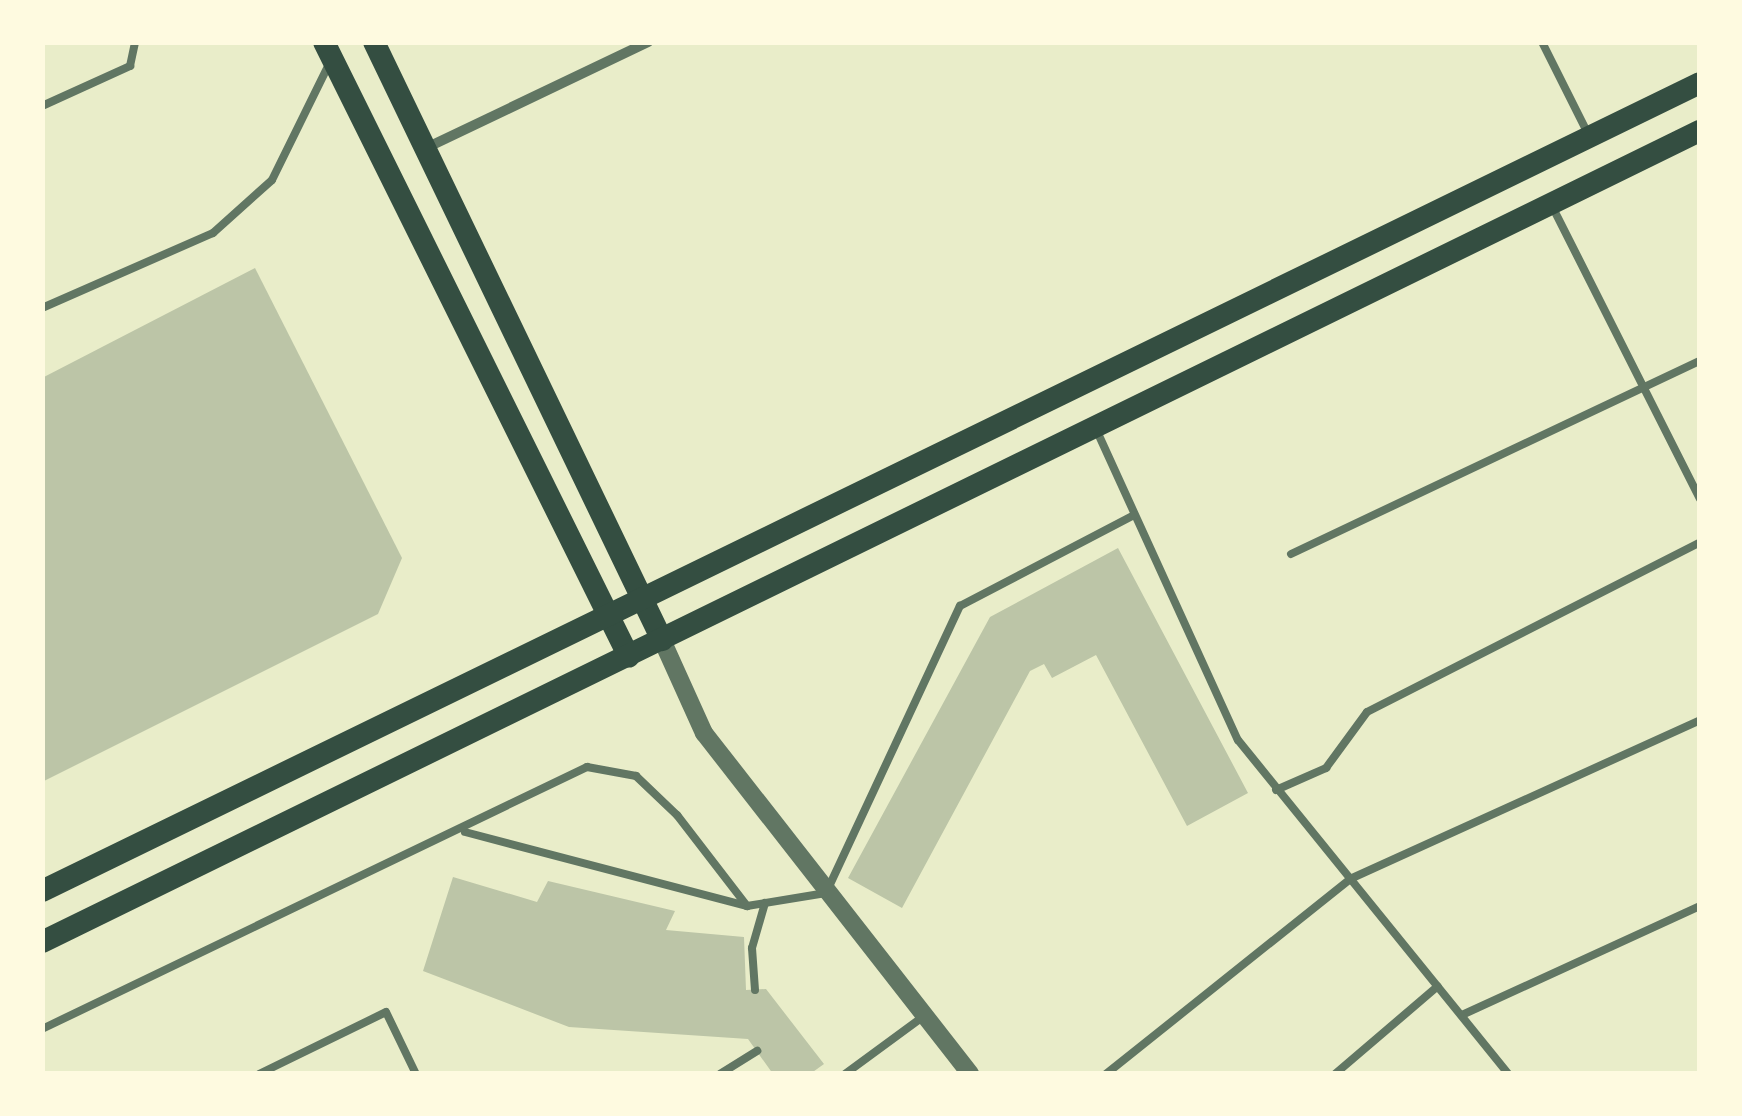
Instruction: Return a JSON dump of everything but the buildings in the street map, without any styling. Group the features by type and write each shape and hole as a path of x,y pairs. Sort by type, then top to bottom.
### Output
{"main road":[{"path":"374,42 662,640"},
{"path":"332,48 629,656"},
{"path":"42,891 1700,83"},
{"path":"42,942 1700,131"}],"street":[{"path":"426,149 648,42"},
{"path":"662,640 704,733 970,1074"}],"lane":[{"path":"42,106 130,66 135,42"},
{"path":"616,42 623,54"},
{"path":"1542,42 1589,137"},
{"path":"42,308 213,233 272,180 332,48"},
{"path":"1550,204 1700,499"},
{"path":"1291,554 1700,361"},
{"path":"1095,426 1238,740 1508,1074"},
{"path":"465,832 747,906 826,893 960,606 1134,515"},
{"path":"1276,790 1326,768 1367,712 1700,542"},
{"path":"1106,1074 1350,879 1700,720"},
{"path":"42,1030 465,832 587,767 636,776 677,815 747,906"},
{"path":"755,990 752,948 764,903"},
{"path":"1462,1016 1700,906"},
{"path":"1335,1074 1438,986"},
{"path":"259,1074 386,1012 416,1074"},
{"path":"846,1074 924,1016"},
{"path":"720,1074 756,1051"}]}
